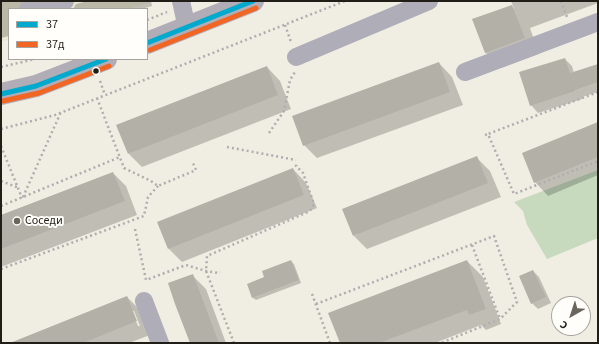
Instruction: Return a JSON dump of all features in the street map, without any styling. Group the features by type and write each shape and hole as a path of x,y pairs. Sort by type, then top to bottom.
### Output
{"main road":[{"path":"148,43 253,1"},
{"path":"1,94 36,86 103,60"}],"lane":[{"path":"33,8 65,1"},
{"path":"181,1 187,28"},
{"path":"296,58 428,1"},
{"path":"465,72 598,22"},
{"path":"144,301 154,341"}],"path":[{"path":"1,129 61,112 345,1"},
{"path":"561,1 568,20"},
{"path":"269,133 284,111 290,80 299,67 285,25"},
{"path":"1,67 31,60"},
{"path":"485,135 598,92"},
{"path":"97,98 124,168 158,186"},
{"path":"22,198 61,112"},
{"path":"488,134 514,194 598,161"},
{"path":"1,146 22,198"},
{"path":"227,147 297,161 296,166 303,173 314,204 310,211 207,256 206,271 234,343"},
{"path":"1,206 120,157"},
{"path":"1,268 144,216 148,197 158,186 196,170 193,163"},
{"path":"1,181 19,188"},
{"path":"135,229 146,280 186,265 218,274 220,272"},
{"path":"316,304 494,236 516,302 500,319 442,343"},
{"path":"472,245 500,319"},
{"path":"312,294 330,343"}],"shaded area":[{"path":"1,1 155,1 131,8 8,8 8,40 1,41"}],"green space":[{"path":"598,170 598,238 547,259 527,225 523,211 514,202"}],"building":[{"path":"512,5 525,38 485,53 472,19"},
{"path":"565,58 570,73 598,64 598,82 530,106 519,72"},
{"path":"439,62 450,92 303,146 292,116"},
{"path":"267,66 278,95 128,154 116,125"},
{"path":"598,122 598,157 534,183 522,153"},
{"path":"477,156 488,183 353,236 342,209"},
{"path":"293,168 304,195 168,249 157,222"},
{"path":"113,172 125,201 1,249 1,215"},
{"path":"291,260 299,280 252,298 247,284 264,277 262,271"},
{"path":"467,260 486,309 469,315 467,310 379,343 340,343 328,313"},
{"path":"533,270 546,297 531,304 519,276"},
{"path":"193,274 219,343 190,343 175,304 168,283"},
{"path":"127,296 137,321 83,343 10,343"}],"transit line":[{"name":"37","path":"148,43 253,1"},
{"name":"37д","path":"150,50 256,8"},
{"name":"37","path":"1,94 36,86 103,60"},
{"name":"37д","path":"3,101 39,93 109,66"}],"place":[{"name":"Соседи","path":"17,221"}]}
